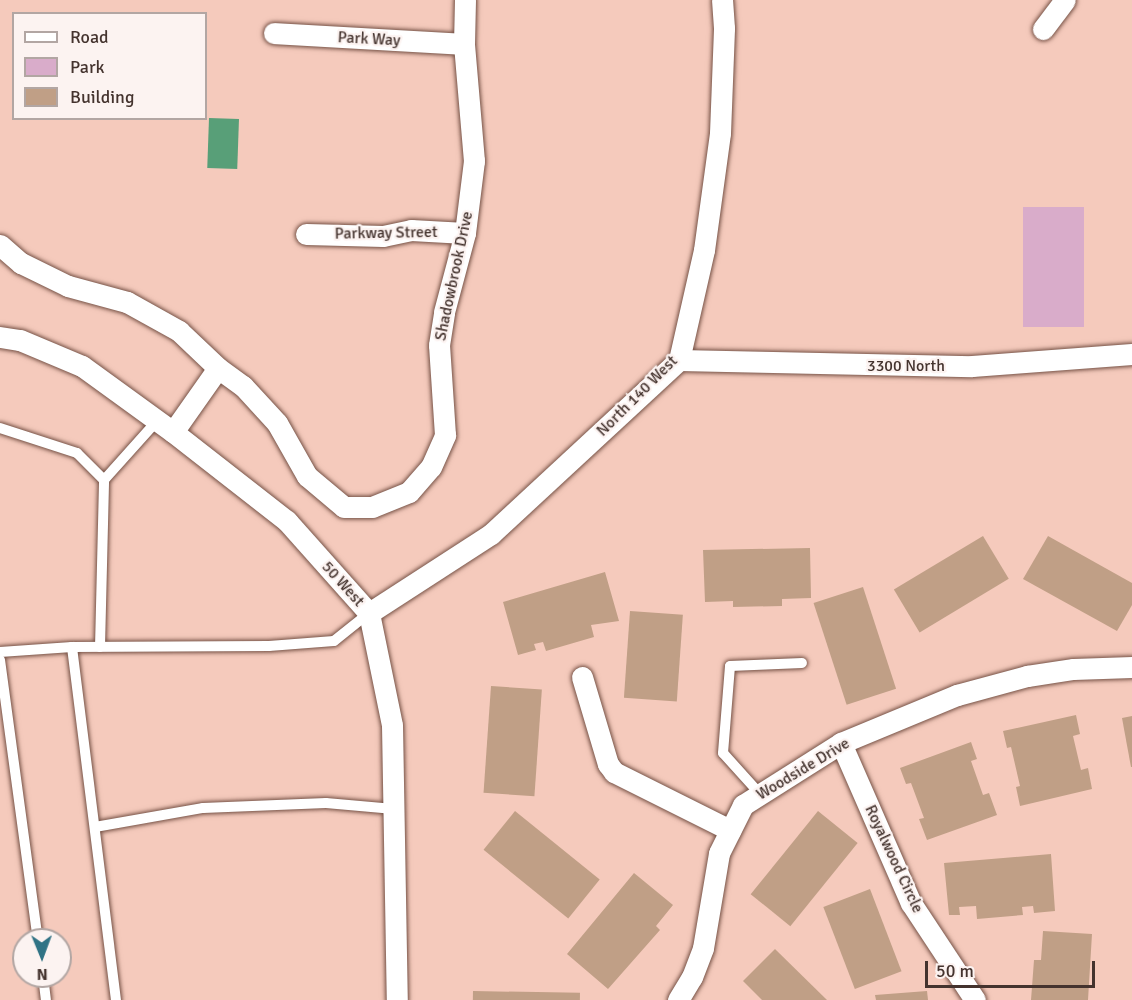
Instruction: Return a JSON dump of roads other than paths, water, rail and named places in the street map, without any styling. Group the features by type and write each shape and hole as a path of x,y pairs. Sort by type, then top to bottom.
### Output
{"street":[{"name":"Shadowbrook Drive","path":"0,245 21,263 68,286 127,302 179,331 218,368 243,386 277,423 307,476 345,507 372,507 409,492 431,467 445,435 439,345 444,312 465,233 474,160 464,44 465,0"},
{"name":"North 140 West","path":"369,613 491,534 679,360 704,250 720,133 724,28 722,0"},
{"path":"1043,29 1065,0"},
{"name":"Park Way","path":"274,33 464,44"},
{"name":"Parkway Street","path":"306,234 383,236 411,230 465,233"},
{"name":"50 West","path":"0,337 20,340 82,366 165,427 287,521 369,613 381,662 392,725 397,1000"},
{"name":"3300 North","path":"679,360 972,366 1132,354"},
{"path":"165,427 218,368"},
{"name":"Woodside Drive","path":"678,1000 692,977 703,948 719,853 743,805 841,743 987,685 1072,669 1132,667"},
{"path":"582,677 608,764 614,772 730,830"},
{"name":"Royalwood Circle","path":"841,743 912,903 975,1000"}],"lane":[{"path":"104,480 165,427"},
{"path":"0,428 77,453 104,480 100,647"},
{"path":"0,652 72,647 269,646 334,641 369,613"},
{"path":"72,647 116,1000"},
{"path":"0,660 36,928"},
{"path":"760,794 723,753 730,666 802,663"},
{"path":"95,827 203,808 326,804 394,809"}]}
